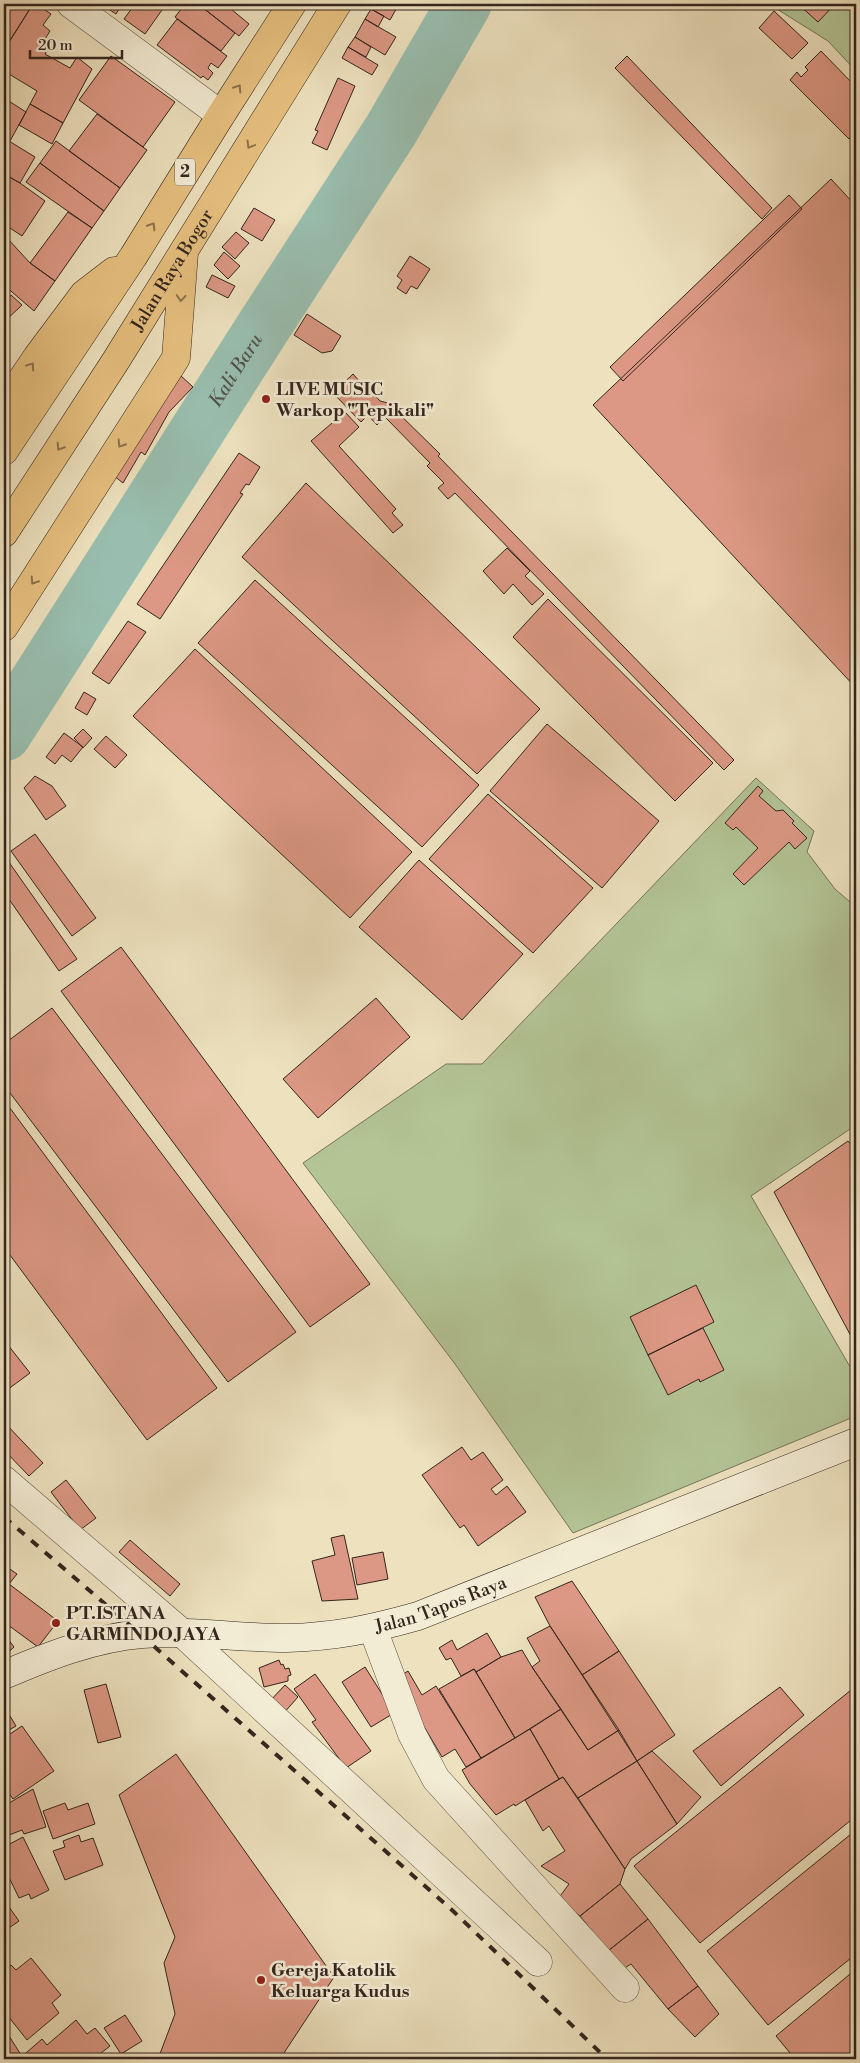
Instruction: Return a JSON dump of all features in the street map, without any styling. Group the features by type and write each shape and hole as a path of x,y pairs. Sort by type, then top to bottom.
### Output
{"highway":[{"name":"2","path":"4,451 133,257 292,4"},
{"name":"Jalan Raya Bogor","path":"4,533 115,362 337,4"},
{"path":"199,150 232,174"},
{"path":"4,627 176,358 184,249"},
{"path":"4,406 84,294 133,257"}],"street":[{"path":"71,4 221,115"},
{"name":"Jalan Tapos Raya","path":"4,1675 54,1654 85,1645 140,1634 181,1632 286,1638 334,1635 372,1629 418,1616 856,1442"},
{"path":"4,1480 181,1632 538,1962"},
{"path":"372,1629 412,1734 436,1779 625,1988"}],"green space":[{"path":"769,4 856,4 856,71 828,41"},
{"path":"756,778 814,831 807,852 835,889 856,907 856,1125 751,1196 856,1377 856,1416 573,1533 455,1364 303,1163 446,1064 482,1064"}],"building":[{"path":"6,4 33,4 4,50 4,8"},
{"path":"33,4 51,14 43,25 50,31 45,39 52,43 45,54 70,68 77,57 92,69 63,123 30,104 37,91 4,71 4,50"},
{"path":"101,4 122,4 116,14"},
{"path":"135,4 154,4 162,10 145,34 124,19"},
{"path":"185,4 198,4 235,33 221,51 175,17"},
{"path":"198,4 225,4 249,24 239,36"},
{"path":"374,4 399,4 390,20 371,9"},
{"path":"798,4 835,4 818,22"},
{"path":"371,9 384,16 378,27 365,19"},
{"path":"774,11 808,43 792,59 759,28"},
{"path":"177,19 227,56 218,68 211,63 208,68 213,73 208,80 203,76 201,78 157,45"},
{"path":"365,19 396,37 385,55 355,37"},
{"path":"355,37 371,47 366,57 348,47"},
{"path":"348,47 378,65 372,75 342,58"},
{"path":"821,51 856,87 856,131 849,139 790,80 797,72 801,77 808,70 805,67"},
{"path":"111,56 175,102 143,147 79,100"},
{"path":"627,56 772,208 762,219 615,68"},
{"path":"338,78 355,86 327,150 312,143 318,131 315,130"},
{"path":"4,98 26,112 10,141 4,138"},
{"path":"30,104 63,123 52,144 19,125"},
{"path":"97,114 147,150 120,188 69,151"},
{"path":"4,138 35,157 20,183 4,174"},
{"path":"56,141 120,188 104,211 40,163"},
{"path":"40,163 104,211 92,228 26,182"},
{"path":"4,174 45,201 22,236 4,224"},
{"path":"831,179 856,206 856,688 593,405"},
{"path":"789,195 802,209 623,381 610,367"},
{"path":"254,208 275,220 262,241 241,229"},
{"path":"68,212 92,228 55,281 30,263"},
{"path":"236,232 249,243 235,259 222,247"},
{"path":"8,239 30,263 55,281 34,311 4,285 4,243"},
{"path":"224,252 240,266 228,279 214,265"},
{"path":"410,256 430,269 417,289 411,286 406,294 397,288 402,280 397,276"},
{"path":"212,275 235,286 228,298 206,287"},
{"path":"11,295 22,305 4,322 4,304"},
{"path":"307,314 341,336 332,351 322,353 294,335"},
{"path":"353,374 380,401 388,403 440,454 438,456 734,760 724,770 455,493 448,499 438,488 444,483 427,466 430,463 385,417 377,425 368,415 361,422 333,393"},
{"path":"180,375 193,387 169,412 145,455 141,452 123,483 113,475"},
{"path":"345,412 359,427 339,446 396,509 392,513 403,525 393,533 311,441"},
{"path":"239,453 260,467 249,485 246,484 240,493 243,494 160,619 137,604"},
{"path":"306,483 540,709 477,774 242,557"},
{"path":"507,548 530,571 525,576 544,594 532,605 513,584 504,594 483,571"},
{"path":"255,580 479,785 422,847 198,643"},
{"path":"548,599 713,763 675,801 513,637"},
{"path":"128,621 146,632 109,684 92,673"},
{"path":"195,649 412,852 350,918 133,716"},
{"path":"84,692 96,699 87,715 75,708"},
{"path":"547,724 659,821 602,888 490,791"},
{"path":"83,729 92,738 83,748 74,738"},
{"path":"64,733 83,747 71,762 62,755 55,764 46,757"},
{"path":"106,736 127,755 115,768 94,749"},
{"path":"35,776 52,786 66,806 46,820 24,788"},
{"path":"758,786 763,791 759,796 776,811 783,810 794,821 792,823 807,838 795,849 789,842 744,885 733,874 758,848 736,827 733,830 725,823"},
{"path":"488,794 593,888 533,953 429,859"},
{"path":"35,834 96,918 72,936 11,851"},
{"path":"6,858 77,959 59,971 4,892 4,859"},
{"path":"419,860 523,954 462,1020 359,927"},
{"path":"121,947 370,1284 310,1327 61,991"},
{"path":"376,998 410,1037 318,1118 283,1079"},
{"path":"52,1008 296,1332 228,1382 4,1085 4,1044"},
{"path":"4,1100 217,1388 147,1440 4,1247"},
{"path":"848,1141 856,1150 856,1338 853,1340 774,1192"},
{"path":"696,1285 714,1322 648,1355 630,1317"},
{"path":"703,1328 724,1370 700,1382 699,1379 668,1395 648,1355"},
{"path":"4,1340 30,1373 7,1390 4,1386"},
{"path":"4,1422 43,1463 29,1476 4,1450"},
{"path":"462,1447 471,1460 483,1452 503,1480 491,1489 496,1495 507,1486 526,1512 478,1546 464,1525 460,1528 422,1475"},
{"path":"66,1480 96,1518 80,1530 51,1492"},
{"path":"344,1535 358,1599 322,1601 312,1561 335,1555 331,1538"},
{"path":"130,1540 180,1584 170,1596 119,1552"},
{"path":"383,1552 388,1579 357,1585 352,1558"},
{"path":"4,1565 17,1574 9,1584 58,1621 38,1647 4,1622"},
{"path":"572,1581 619,1651 582,1675 550,1626 535,1597"},
{"path":"550,1626 619,1730 588,1750 532,1667 540,1661 527,1638"},
{"path":"487,1633 501,1657 476,1672 474,1669 461,1676 451,1658 446,1660 439,1648 452,1640 457,1650"},
{"path":"4,1634 14,1647 4,1656"},
{"path":"522,1650 561,1709 515,1738 476,1672 501,1657"},
{"path":"619,1651 675,1735 637,1761 582,1675"},
{"path":"279,1660 285,1669 289,1668 291,1675 288,1676 288,1681 264,1687 259,1668"},
{"path":"365,1667 394,1713 371,1727 342,1682"},
{"path":"474,1669 515,1738 481,1758 439,1689"},
{"path":"408,1671 422,1695 436,1686 481,1758 466,1767 455,1749 442,1757 396,1679"},
{"path":"315,1674 371,1751 346,1768 312,1722 316,1720 294,1689"},
{"path":"106,1684 121,1737 98,1743 84,1690"},
{"path":"285,1685 298,1697 282,1715 268,1703"},
{"path":"856,1686 856,1816 700,1943 634,1866"},
{"path":"780,1687 804,1715 721,1786 693,1751"},
{"path":"4,1706 16,1726 4,1733"},
{"path":"561,1709 588,1750 619,1730 637,1761 578,1798 563,1777 559,1779 530,1729"},
{"path":"22,1726 54,1771 13,1799 4,1786 4,1733 7,1736"},
{"path":"530,1729 559,1779 515,1806 514,1804 496,1815 470,1784 462,1770"},
{"path":"652,1751 701,1797 677,1824 637,1761"},
{"path":"176,1754 334,1977 280,2059 158,2059 175,2014 164,1963 175,1937 119,1795"},
{"path":"637,1761 677,1824 631,1859 625,1869 578,1798"},
{"path":"563,1777 625,1869 620,1884 580,1916 558,1899 569,1884 541,1866 565,1851 549,1826 543,1831 525,1800"},
{"path":"33,1789 46,1827 24,1834 22,1830 4,1837 4,1806"},
{"path":"65,1803 68,1810 88,1803 95,1824 53,1839 43,1811"},
{"path":"856,1830 856,1954 768,2025 707,1951"},
{"path":"79,1835 81,1842 93,1838 103,1865 65,1880 53,1851 65,1847 63,1841"},
{"path":"23,1837 49,1890 31,1899 29,1894 19,1898 4,1867 4,1847"},
{"path":"620,1884 648,1919 608,1951 580,1916"},
{"path":"4,1900 19,1921 6,1930 8,1934 4,1937"},
{"path":"648,1919 698,1986 668,2009 631,1964 623,1969 608,1951"},
{"path":"31,1958 61,1995 52,2003 59,2013 27,2040 4,2011 4,1971 11,1965 16,1970"},
{"path":"856,1969 856,2059 795,2059 776,2036"},
{"path":"698,1986 719,2014 695,2037 668,2009"},
{"path":"125,2015 142,2041 121,2054 104,2028"},
{"path":"76,2020 87,2034 95,2028 110,2046 101,2053 103,2055 98,2059 31,2059 26,2053 42,2039 47,2045"},
{"path":"4,2028 23,2058 4,2059"}],"waterway":[{"name":"Kali Baru","path":"4,734 391,130 464,4"}],"railway":[{"path":"4,1517 140,1634 452,1910 607,2059"}],"place":[{"name":"LIVE MUSIC Warkop \"Tepikali\"","path":"266,399"},
{"name":"PT.ISTANA GARMINDO JAYA","path":"56,1623"},
{"name":"Gereja Katolik Keluarga Kudus","path":"261,1980"}]}
